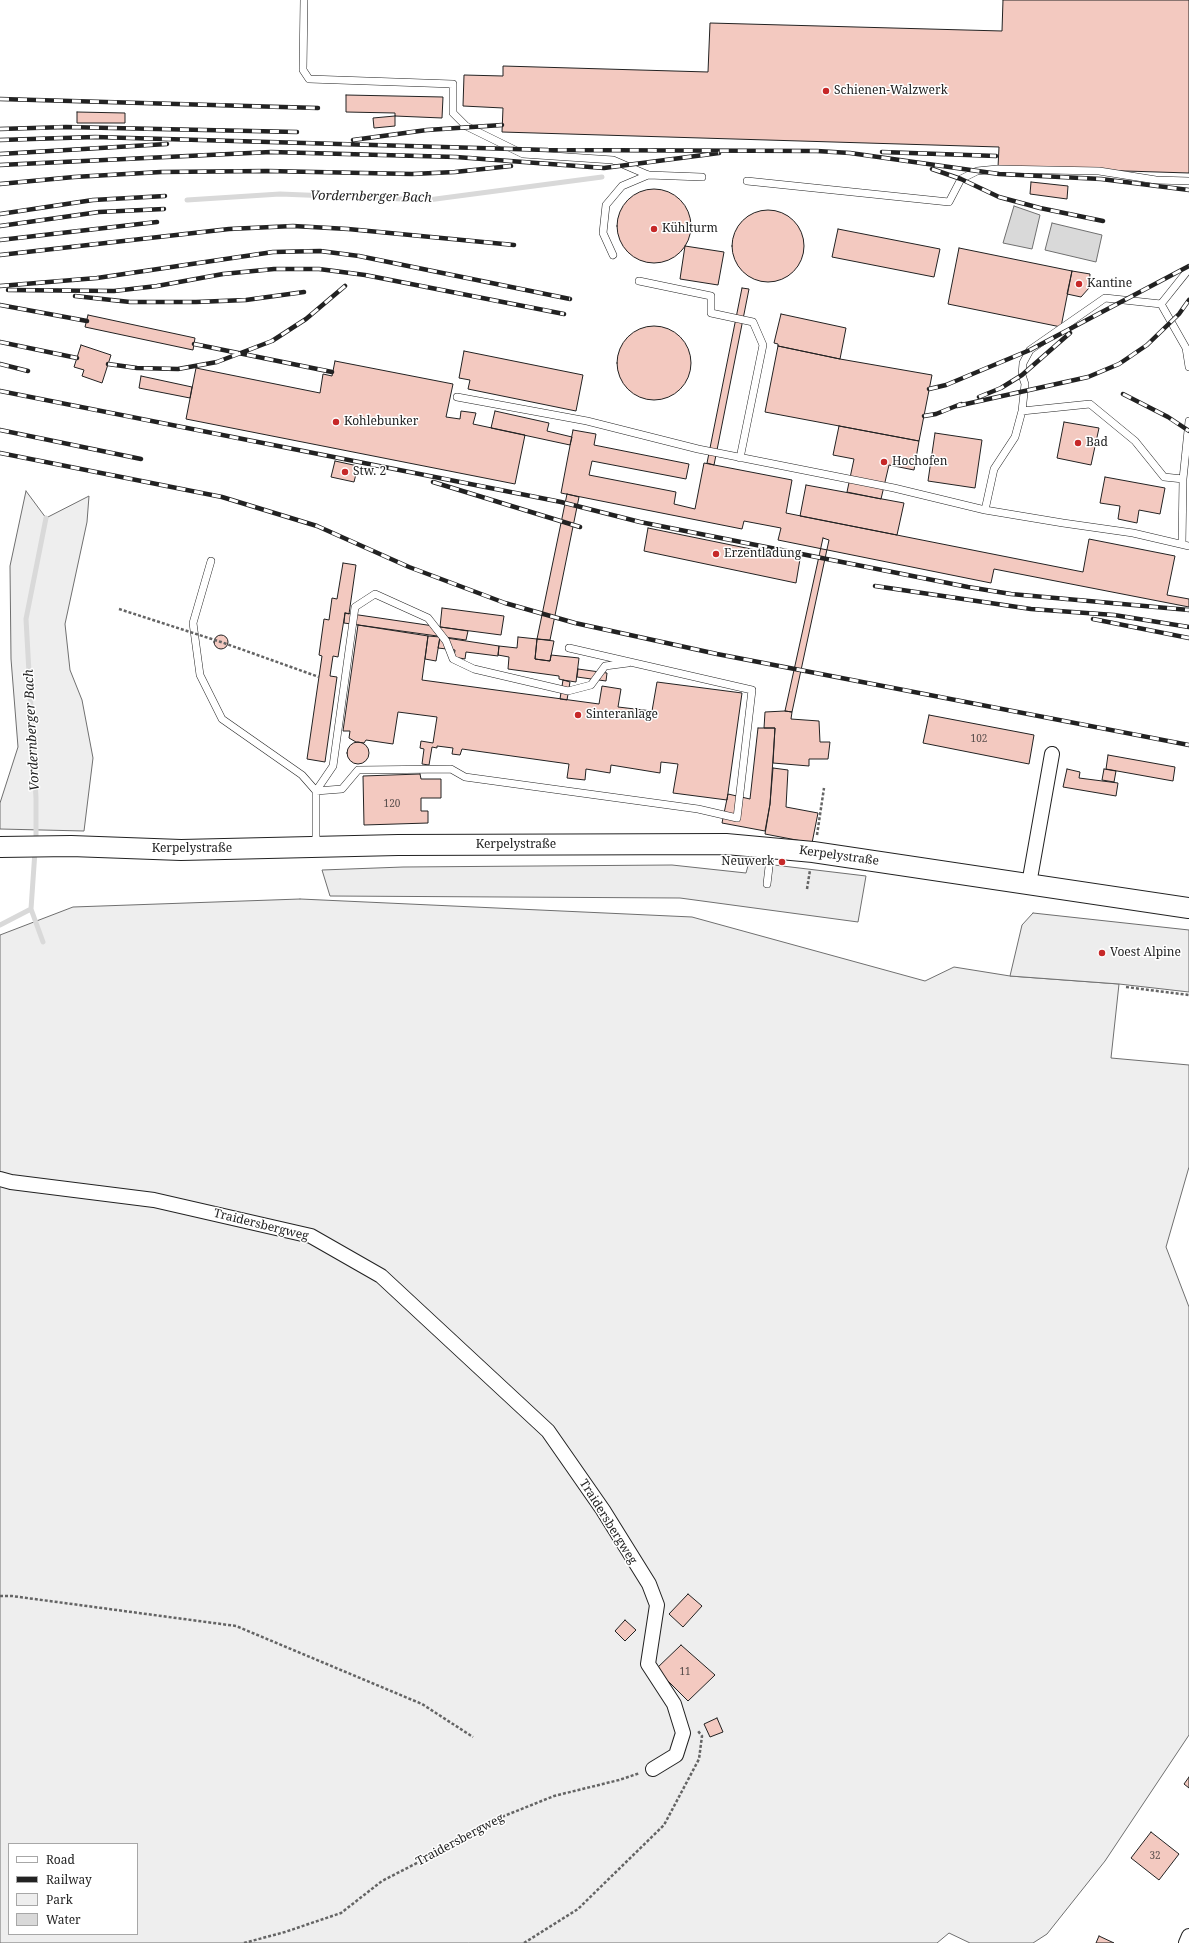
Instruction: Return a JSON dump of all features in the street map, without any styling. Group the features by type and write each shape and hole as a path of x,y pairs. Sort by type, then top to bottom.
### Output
{"main road":[{"name":"Kerpelystraße","path":"8,847 72,846 181,850 398,845 639,843 726,844 771,847 1189,908"}],"street":[{"path":"1029,884 1052,754"},
{"name":"Traidersbergweg","path":"0,1179 10,1182 154,1200 311,1236 381,1276 548,1431 603,1510 649,1584 657,1605 648,1664 674,1704 683,1733 676,1754 653,1769"},
{"path":"1186,1943 1189,1936"}],"lane":[{"path":"304,0 303,70 309,79 453,84 453,113 466,126 523,154 613,160 648,175 702,177"},
{"path":"747,182 949,202 961,179 977,171 997,169 1099,171 1156,180 1189,181"},
{"path":"613,255 603,233 606,205 622,186 648,175"},
{"path":"1161,304 1189,270"},
{"path":"640,281 711,296 711,313 753,322 763,345 740,458"},
{"path":"985,510 994,469 1015,438 1022,411 1025,384 1022,375 1023,363 1030,350 1105,298 1161,304"},
{"path":"1161,304 1186,348 1189,367"},
{"path":"457,397 587,421 698,450 894,488 985,510 1063,524 1133,533 1186,545 1183,479 1189,421"},
{"path":"1022,411 1090,404 1135,441 1164,477 1183,479"},
{"path":"211,561 193,623 200,675 222,719 302,775 316,791"},
{"path":"316,848 316,791 333,766 355,607 375,594 428,618 446,641 453,659 474,669 568,690 591,685 605,666 628,663"},
{"path":"316,791 342,789 358,770 451,770 465,777 698,809 737,818 752,690 628,663 569,648"},
{"path":"767,884 771,847"}],"path":[{"path":"119,609 319,676"},
{"path":"1126,987 1189,995"},
{"path":"0,1596 12,1596 236,1626 422,1704 473,1737"},
{"path":"524,1943 578,1909 664,1824 699,1759 702,1736 693,1725"},
{"name":"Traidersbergweg","path":"244,1943 284,1932 341,1913 382,1881 446,1848 494,1820 554,1796 619,1780 653,1769"}],"green space":[{"path":"26,491 46,518 89,496 87,522 65,624 70,670 82,700 93,758 84,831 0,829 0,803 18,747 11,659 10,566"},
{"path":"300,899 692,917 925,981 954,967 1010,976 1119,984 1111,1058 1189,1065 1189,1167 1166,1247 1189,1307 1189,1735 1105,1861 1047,1934 1033,1943 970,1943 949,1933 937,1943 0,1943 0,935 73,907"}],"shaded area":[{"path":"749,862 866,876 858,922 680,898 330,896 322,870 403,867 672,865 746,873"},
{"name":"Voest Alpine","path":"1033,913 1189,930 1189,992 1119,984 1010,976 1022,925"}],"water":[{"path":"1014,206 1040,215 1032,249 1003,243"},
{"path":"1052,223 1102,235 1096,262 1045,250"}],"building":[{"name":"Schienen-Walzwerk","path":"1003,0 1189,0 1189,173 998,167 999,147 502,132 503,108 463,106 464,75 503,76 503,66 708,72 710,23 1002,31"},
{"path":"346,95 443,97 442,118 395,116 395,113 346,112"},
{"path":"77,112 125,113 125,123 77,123"},
{"path":"395,116 395,126 374,128 373,118"},
{"path":"1031,182 1068,186 1067,199 1030,194"},
{"name":"Kühlturm","path":"654,189 668,192 680,200 688,212 691,226 688,240 680,252 668,260 654,263 640,260 628,252 620,240 617,226 620,212 628,200 640,192"},
{"name":"Kühlturm","path":"761,210 775,210 782,212 794,220 802,232 804,246 802,260 794,272 782,280 775,282 761,282 754,280 742,272 734,260 732,253 732,239 734,232 742,220 754,212"},
{"path":"838,229 940,249 934,277 832,257"},
{"path":"685,246 724,252 718,285 680,279"},
{"path":"959,248 1072,271 1061,327 948,304"},
{"path":"1072,271 1090,274 1089,288 1081,297 1067,294"},
{"path":"742,288 749,289 714,465 707,463"},
{"path":"781,314 846,328 840,359 778,346 778,344 774,343"},
{"path":"88,315 195,338 193,350 85,327"},
{"path":"654,326 675,332 685,342 691,363 685,384 675,394 654,400 633,394 623,384 617,363 623,342 633,332"},
{"path":"81,345 111,355 102,383 82,376 84,370 74,367"},
{"path":"778,346 840,359 932,375 919,441 765,412"},
{"path":"464,351 583,375 576,411 468,389 470,380 459,378"},
{"name":"Kohlebunker","path":"335,361 453,384 446,417 460,419 461,411 476,413 473,424 525,435 515,484 186,419 196,368 320,393 323,374 332,376"},
{"path":"141,376 192,387 190,398 139,388"},
{"path":"495,411 549,423 547,431 572,437 570,445 491,428"},
{"name":"Bad","path":"1064,422 1099,428 1091,465 1057,458"},
{"name":"Hochofen","path":"839,426 919,441 914,470 889,465 881,499 847,492 854,459 833,455"},
{"path":"573,430 596,434 594,445 689,464 686,479 592,461 589,475 676,492 674,504 695,509 704,463 792,480 786,513 1083,572 1089,539 1175,556 1167,595 1189,599 1189,607 994,569 991,583 778,540 781,528 744,521 742,529 561,493"},
{"path":"935,433 982,440 975,488 928,481"},
{"name":"Stw. 2","path":"335,461 358,466 354,482 331,477"},
{"path":"1105,477 1165,488 1160,514 1139,510 1137,523 1118,519 1120,506 1100,503"},
{"path":"806,485 904,503 897,535 800,516"},
{"path":"567,494 579,497 550,640 537,639"},
{"name":"Erzentladung","path":"648,528 800,559 796,583 644,551"},
{"path":"823,538 829,540 792,712 785,711"},
{"path":"343,563 356,565 349,614 345,613 338,657 333,656 330,676 337,677 325,762 307,759 322,656 319,655 324,619 329,620 332,598 337,599"},
{"path":"442,608 504,616 501,635 440,627"},
{"path":"345,613 468,631 466,640 344,623"},
{"name":"Sinteranlage","path":"358,625 428,636 422,680 599,704 602,686 621,689 618,707 652,711 657,682 742,693 727,800 673,793 678,764 661,762 660,773 611,765 610,773 586,769 585,780 567,778 569,764 462,749 460,755 452,754 453,748 437,746 437,748 432,747 429,765 422,764 424,749 420,748 421,741 433,743 437,717 398,712 393,744 366,740 364,743 356,742 349,738 350,731 343,731"},
{"path":"221,635 226,637 228,642 226,647 221,649 216,647 214,642 216,637"},
{"path":"428,636 440,637 436,661 425,659"},
{"path":"440,637 499,646 498,656 466,652 465,659 454,657 455,650 438,648"},
{"path":"518,637 537,639 535,659 550,661 551,655 579,658 576,682 559,679 559,676 508,669 509,657 498,655 499,646 517,648"},
{"path":"537,639 554,641 550,661 535,659"},
{"path":"578,669 607,673 606,681 577,677"},
{"path":"563,680 570,682 567,700 560,699"},
{"path":"765,712 792,712 791,719 819,721 820,742 830,742 828,759 809,759 809,766 773,763 775,728 764,728"},
{"path":"929,715 1034,735 1029,764 923,743"},
{"path":"758,728 775,728 770,804 765,831 722,823 728,794 750,799"},
{"path":"358,742 366,745 369,753 366,761 358,764 350,761 347,753 350,745"},
{"path":"1108,755 1175,767 1173,781 1106,769"},
{"path":"773,768 788,770 786,807 818,813 812,843 765,834 770,804"},
{"path":"1067,769 1080,772 1079,778 1118,783 1116,796 1063,787"},
{"path":"1104,769 1116,771 1114,782 1102,780"},
{"path":"420,774 421,779 441,779 441,798 421,798 421,811 428,811 428,823 364,825 363,776"},
{"path":"688,1594 702,1606 683,1627 669,1614"},
{"path":"625,1620 636,1630 625,1641 615,1631"},
{"path":"681,1645 715,1675 688,1701 656,1669"},
{"path":"717,1718 723,1732 710,1737 704,1724"},
{"path":"1189,1777 1189,1788 1184,1784"},
{"path":"1151,1832 1179,1854 1159,1880 1131,1858"},
{"path":"1099,1936 1114,1943 1096,1943"}],"waterway":[{"name":"Vordernberger Bach","path":"187,200 280,194 428,200 602,177"},
{"name":"Vordernberger Bach","path":"36,843 36,798 26,619 46,518"},
{"name":"Vordernberger Bach","path":"0,925 31,909 35,851"},
{"path":"31,909 43,942"}],"railway":[{"path":"0,99 318,108"},
{"path":"353,140 427,130 502,125"},
{"path":"0,129 66,127 297,132"},
{"path":"0,140 95,137 548,150 817,151 850,153 999,174 1101,179 1189,190"},
{"path":"0,154 167,144"},
{"path":"0,165 271,152 456,157 604,168 719,153"},
{"path":"882,152 996,156"},
{"path":"0,184 74,177 161,172 267,171 412,174 455,172 511,166"},
{"path":"932,169 961,179 999,197 1040,208 1103,221"},
{"path":"0,214 93,200 165,196"},
{"path":"0,226 99,212 164,209"},
{"path":"0,240 157,222"},
{"path":"0,255 229,229 293,226 348,229 514,245"},
{"path":"0,286 97,278 273,252 320,251 359,256 570,299"},
{"path":"929,389 946,385 1030,350 1189,266"},
{"path":"8,290 114,291 157,286 223,274 274,269 319,269 365,275 564,314"},
{"path":"108,364 137,368 178,369 217,362 272,341 306,319 345,286"},
{"path":"75,296 130,302 196,302 246,300 304,292"},
{"path":"957,406 1088,377 1119,364 1147,345 1179,314 1189,300"},
{"path":"0,305 87,321"},
{"path":"979,397 1001,388 1022,375 1070,333"},
{"path":"0,342 77,358"},
{"path":"194,344 332,372"},
{"path":"0,364 28,371"},
{"path":"0,391 561,502 640,522 968,587 1011,594 1189,610"},
{"path":"1123,394 1168,417 1189,431"},
{"path":"924,416 936,414 961,404"},
{"path":"0,430 141,459"},
{"path":"0,453 222,497 317,526 409,567 505,603 575,623 717,654 1189,745"},
{"path":"433,482 580,527"},
{"path":"875,586 1031,609 1114,615 1189,627"},
{"path":"1093,619 1189,638"}],"place":[{"name":"Schienen-Walzwerk","path":"826,91"},
{"name":"Kühlturm","path":"654,229"},
{"name":"Kantine","path":"1079,284"},
{"name":"Kohlebunker","path":"336,422"},
{"name":"Bad","path":"1078,443"},
{"name":"Hochofen","path":"884,462"},
{"name":"Stw. 2","path":"345,472"},
{"name":"Erzentladung","path":"716,554"},
{"name":"Sinteranlage","path":"578,715"},
{"name":"Neuwerk","path":"782,862"},
{"name":"Voest Alpine","path":"1102,953"}]}
